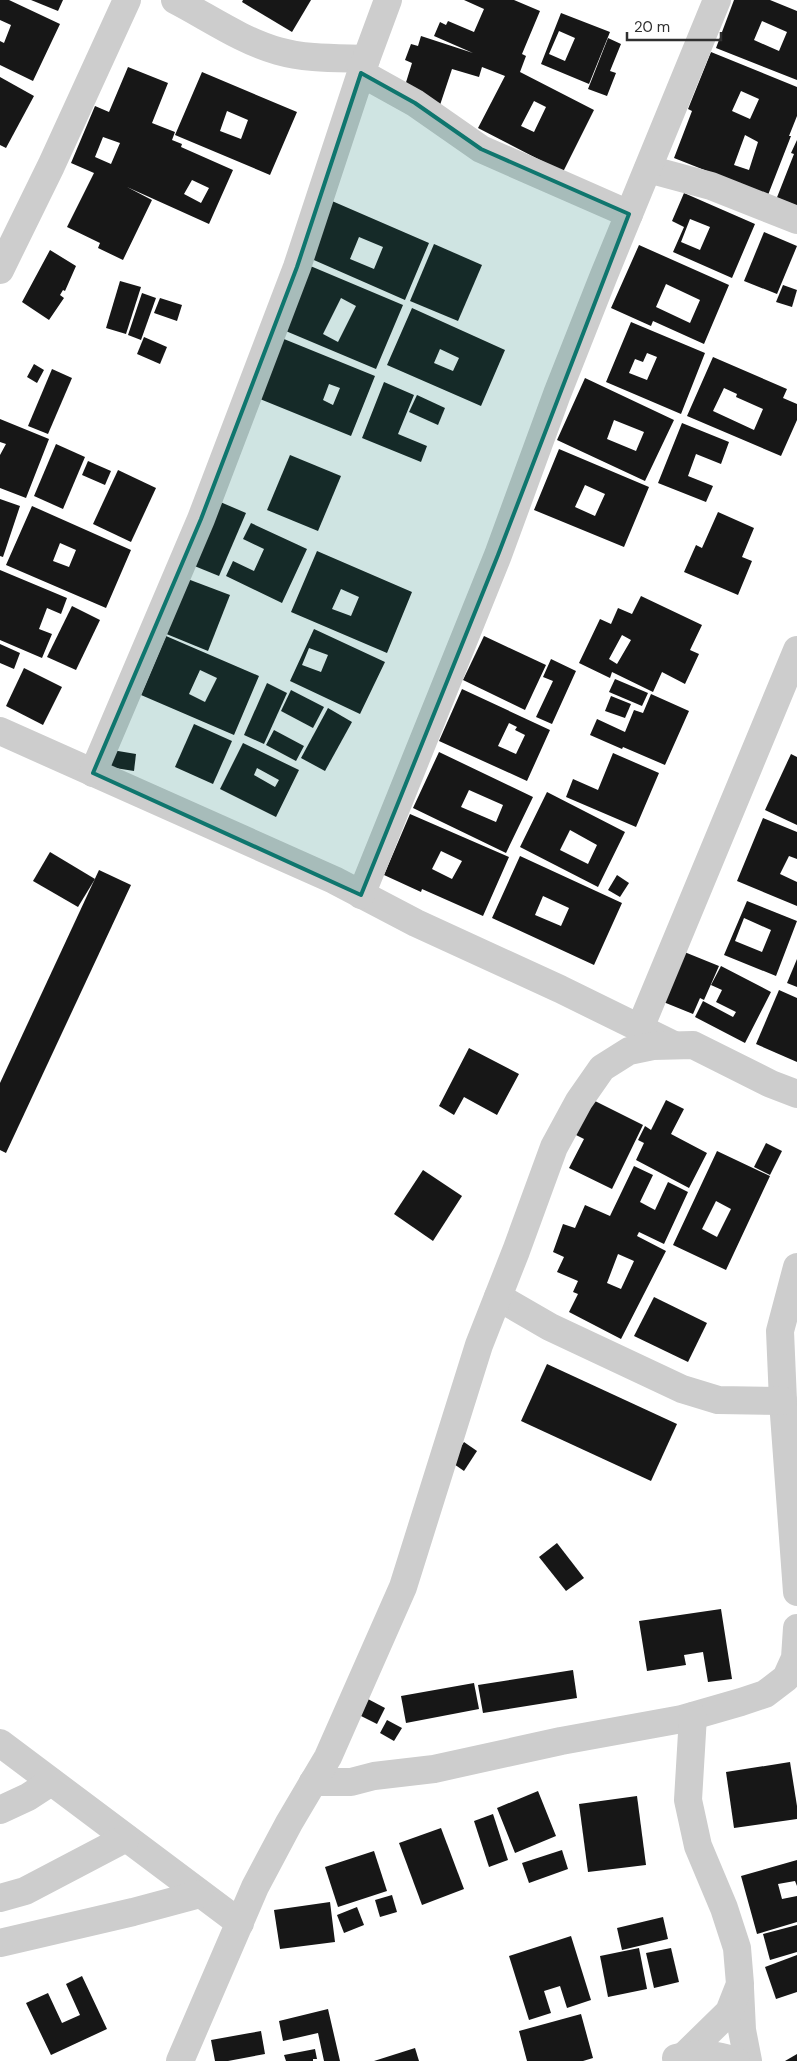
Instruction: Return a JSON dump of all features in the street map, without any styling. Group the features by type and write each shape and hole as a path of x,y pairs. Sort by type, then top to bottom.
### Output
{"street":[{"path":"0,270 51,166 127,0"},
{"path":"174,0 259,44 308,57 364,66 481,149 629,214"},
{"path":"93,773 201,519 297,268 364,66 388,0"},
{"path":"361,895 498,555 561,385 629,214 717,0"},
{"path":"648,169 712,186 797,220"},
{"path":"640,1028 797,650"},
{"path":"0,731 334,880 416,923 560,989 675,1046"},
{"path":"180,2061 255,1887 328,1757 403,1588 479,1345 554,1147 579,1101 602,1068 629,1051 653,1046 694,1045 771,1084 797,1094"},
{"path":"797,1266 780,1331 783,1401 797,1592"},
{"path":"498,1297 550,1327 682,1389 718,1400 783,1401"},
{"path":"313,1782 351,1782 374,1776 434,1769 561,1741 693,1716 765,1694 786,1678 795,1658 797,1628"},
{"path":"693,1716 688,1800 698,1846 724,1908 737,1948 742,2030 748,2061"},
{"path":"0,1743 240,1923"},
{"path":"0,1810 28,1797 52,1782"},
{"path":"0,1898 25,1892 126,1838"},
{"path":"0,1943 200,1894"},
{"path":"675,2058 729,2012 740,1984"},
{"path":"675,2058 693,2053 711,2054 736,2061"}],"highlighted area":[{"path":"361,73 415,103 481,149 629,214 498,555 361,895 93,773 201,519 297,267"}],"building":[{"path":"0,0 9,0 60,24 33,81 0,65 0,41 4,43 11,25 0,20"},
{"path":"31,0 63,0 58,11"},
{"path":"243,0 311,0 292,32 242,2"},
{"path":"464,0 514,0 540,11 522,54 526,56 520,72 594,110 563,172 478,128 505,76 482,67 479,77 452,69 440,105 403,92 412,63 405,60 411,44 418,46 421,36 473,53 434,36 440,22 446,25 448,21 474,32 484,9","holes":["534,101 546,107 534,132 521,126"]},
{"path":"734,0 770,0 797,11 797,80 716,48","holes":["762,21 787,32 779,51 754,40"]},
{"path":"561,13 610,32 589,84 541,64","holes":["559,31 575,38 565,61 549,54"]},
{"path":"608,38 621,44 610,71 616,73 607,96 588,89"},
{"path":"711,52 797,87 797,116 768,195 674,158 692,111 688,109","holes":["741,91 759,99 750,119 732,111","745,135 758,142 749,170 734,165"]},
{"path":"128,67 168,83 152,123 175,132 172,140 182,144 181,147 233,170 209,224 127,187 152,200 123,260 98,248 100,243 67,227 94,173 71,163 95,106 109,112","holes":["103,137 120,143 111,164 95,157","192,180 209,188 201,203 184,194"]},
{"path":"202,72 297,112 270,175 175,135","holes":["227,111 248,120 241,139 220,131"]},
{"path":"0,77 34,96 6,148 0,145"},
{"path":"797,140 797,214 774,205 794,154 791,153"},
{"path":"684,193 755,224 732,278 673,252 684,227 672,221","holes":["690,219 710,227 700,250 681,242"]},
{"path":"332,201 429,243 405,300 307,257","holes":["359,237 383,247 374,269 350,259"]},
{"path":"764,232 797,246 777,294 744,281"},
{"path":"434,244 482,265 458,321 410,301"},
{"path":"639,245 729,285 704,344 653,321 651,326 611,308","holes":["666,284 700,300 690,323 656,307"]},
{"path":"50,250 76,266 65,291 63,290 60,295 64,298 49,320 22,302"},
{"path":"308,265 403,305 376,369 281,329","holes":["341,298 356,306 338,342 323,334"]},
{"path":"120,281 141,287 126,334 106,328"},
{"path":"783,285 797,290 792,307 776,302"},
{"path":"142,293 156,298 141,340 128,335"},
{"path":"160,298 182,305 177,321 154,313"},
{"path":"412,308 505,350 481,406 387,365","holes":["440,349 459,358 453,371 434,363"]},
{"path":"631,322 705,353 681,414 606,382","holes":["647,353 657,357 647,380 629,373 635,359 643,362"]},
{"path":"144,337 167,347 160,364 137,354"},
{"path":"279,337 375,376 351,436 255,397","holes":["329,384 340,388 333,405 323,400"]},
{"path":"713,357 787,389 783,398 797,404 797,420 781,456 687,416","holes":["724,388 737,394 736,397 763,409 754,430 713,411"]},
{"path":"34,364 44,370 37,383 27,377"},
{"path":"52,369 72,378 48,434 28,426"},
{"path":"585,378 674,420 645,481 557,440","holes":["614,420 644,432 636,451 607,439"]},
{"path":"384,382 414,395 398,434 427,446 421,462 362,438"},
{"path":"417,395 445,408 438,425 409,412"},
{"path":"0,419 49,439 26,498 0,488 0,455 6,444 0,442"},
{"path":"682,423 729,442 721,464 696,454 688,476 713,486 706,502 658,483"},
{"path":"56,444 85,457 63,509 34,496"},
{"path":"559,449 649,487 624,547 534,510","holes":["585,485 605,494 595,516 575,507"]},
{"path":"290,455 341,476 318,531 267,510"},
{"path":"88,461 111,471 105,485 82,475"},
{"path":"118,470 156,488 131,542 93,524"},
{"path":"0,499 20,506 3,557 0,556"},
{"path":"218,501 246,513 219,576 192,565"},
{"path":"32,506 131,550 106,608 6,565","holes":["60,543 76,550 69,567 53,561"]},
{"path":"718,512 754,528 742,557 752,561 738,595 684,572 696,545 702,548"},
{"path":"251,523 307,549 282,603 226,576 233,561 254,571 264,549 243,539"},
{"path":"317,551 412,592 387,653 291,612","holes":["341,589 359,597 351,616 332,609"]},
{"path":"0,570 67,598 61,614 47,608 39,629 52,634 42,658 0,640"},
{"path":"185,578 230,595 208,651 164,633"},
{"path":"641,596 702,625 690,650 699,654 685,684 662,672 653,692 612,672 610,678 579,663 600,619 611,624 618,608 632,614","holes":["622,635 631,640 617,664 609,659"]},
{"path":"72,606 100,620 76,670 47,657"},
{"path":"314,629 385,662 360,714 290,681","holes":["309,648 328,655 321,672 302,665"]},
{"path":"166,636 259,676 234,735 141,695","holes":["200,670 217,678 205,702 189,694"]},
{"path":"484,636 546,665 525,710 463,680"},
{"path":"0,644 20,653 14,669 0,663"},
{"path":"551,659 576,671 552,724 536,717 553,681 543,677"},
{"path":"24,668 62,687 43,725 6,706"},
{"path":"615,679 648,693 642,706 609,692"},
{"path":"267,683 287,693 264,744 244,735"},
{"path":"462,689 550,730 527,781 439,741","holes":["509,723 517,727 515,730 525,735 516,754 498,746"]},
{"path":"291,690 324,707 313,728 281,711"},
{"path":"651,694 689,711 665,765 590,735 597,719 625,732 634,710 643,713"},
{"path":"611,696 631,704 625,718 605,711"},
{"path":"328,708 352,722 325,771 301,758"},
{"path":"194,724 232,741 213,784 175,767"},
{"path":"274,730 304,746 296,761 266,745"},
{"path":"243,743 299,770 276,817 220,789","holes":["257,768 279,780 275,787 254,775"]},
{"path":"112,750 136,754 134,771 109,767"},
{"path":"439,752 533,797 506,853 413,808","holes":["469,790 503,805 496,822 461,807"]},
{"path":"613,753 659,773 636,827 566,797 573,779 598,790"},
{"path":"791,754 797,757 797,825 765,810"},
{"path":"547,792 625,832 598,887 520,847","holes":["570,830 597,845 588,864 560,850"]},
{"path":"410,814 509,857 483,916 422,889 421,892 384,875","holes":["441,851 462,861 452,879 432,869"]},
{"path":"763,818 797,832 797,859 789,856 780,874 797,882 797,906 737,881"},
{"path":"50,852 95,879 78,907 33,881"},
{"path":"520,856 622,903 594,965 492,918","holes":["543,896 569,908 561,926 535,915"]},
{"path":"99,870 131,885 6,1153 0,1150 0,1083"},
{"path":"617,875 629,883 620,897 608,890"},
{"path":"747,901 797,921 776,976 724,955","holes":["744,918 771,930 762,952 735,941"]},
{"path":"677,949 719,966 704,1000 700,998 693,1014 656,999"},
{"path":"797,959 797,987 787,983"},
{"path":"721,966 771,992 745,1043 695,1017 703,1001 733,1017 736,1012 716,1002 722,990 711,985"},
{"path":"779,990 797,998 797,1062 756,1044"},
{"path":"469,1048 519,1074 497,1115 464,1097 454,1115 439,1106"},
{"path":"591,1099 643,1125 612,1189 569,1168 584,1139 574,1134"},
{"path":"666,1100 684,1109 671,1134 707,1153 689,1188 636,1160 644,1143 638,1140 645,1126 651,1130"},
{"path":"766,1143 782,1151 770,1175 754,1167"},
{"path":"717,1151 770,1176 726,1270 673,1245","holes":["716,1201 731,1209 717,1237 702,1229"]},
{"path":"634,1166 653,1175 640,1202 655,1210 668,1182 688,1192 664,1244 639,1232 637,1236 666,1251 621,1339 569,1312 578,1294 573,1292 578,1281 557,1272 564,1257 553,1252 563,1224 575,1228 585,1205 610,1216","holes":["618,1254 634,1261 621,1289 607,1283"]},
{"path":"423,1170 462,1196 433,1241 394,1214"},
{"path":"654,1297 707,1323 688,1362 634,1336"},
{"path":"547,1364 677,1424 651,1481 521,1421"},
{"path":"464,1442 477,1451 464,1471 451,1462"},
{"path":"557,1543 584,1578 566,1591 539,1557"},
{"path":"721,1609 732,1679 708,1682 703,1652 684,1655 686,1665 647,1671 639,1621"},
{"path":"573,1670 577,1698 483,1713 478,1685"},
{"path":"474,1683 479,1709 406,1723 401,1696"},
{"path":"366,1698 385,1708 377,1724 357,1714"},
{"path":"387,1720 402,1728 394,1741 380,1733"},
{"path":"790,1762 797,1806 797,1819 734,1828 726,1772"},
{"path":"538,1791 556,1836 515,1853 497,1808"},
{"path":"637,1796 646,1865 588,1872 579,1804"},
{"path":"493,1814 508,1860 489,1867 474,1821"},
{"path":"441,1828 464,1889 422,1905 399,1843"},
{"path":"562,1850 568,1869 529,1883 522,1863"},
{"path":"374,1851 387,1891 338,1907 325,1867"},
{"path":"797,1860 797,1886 795,1881 778,1884 782,1899 797,1896 797,1922 757,1934 741,1876"},
{"path":"392,1895 397,1912 380,1917 375,1900"},
{"path":"330,1902 335,1942 280,1949 274,1910"},
{"path":"357,1907 364,1925 344,1933 337,1915"},
{"path":"663,1917 668,1939 622,1950 617,1928"},
{"path":"797,1925 797,1952 770,1960 763,1934"},
{"path":"571,1936 591,2000 567,2008 560,1986 544,1991 551,2013 529,2020 509,1956"},
{"path":"639,1948 647,1989 608,1997 600,1956"},
{"path":"671,1948 679,1982 654,1988 646,1953"},
{"path":"797,1955 797,1992 776,1999 765,1967"},
{"path":"82,1976 107,2029 51,2055 26,2003 48,1993 62,2023 80,2015 66,1984"},
{"path":"328,2009 340,2061 324,2061 318,2033 283,2041 279,2021"},
{"path":"581,2014 593,2058 583,2061 527,2061 519,2031"},
{"path":"261,2031 265,2054 228,2061 215,2061 211,2040"},
{"path":"415,2048 419,2061 374,2061"},
{"path":"315,2049 317,2059 313,2059 313,2061 286,2061 284,2055"},
{"path":"797,2054 797,2061 785,2061"}]}
